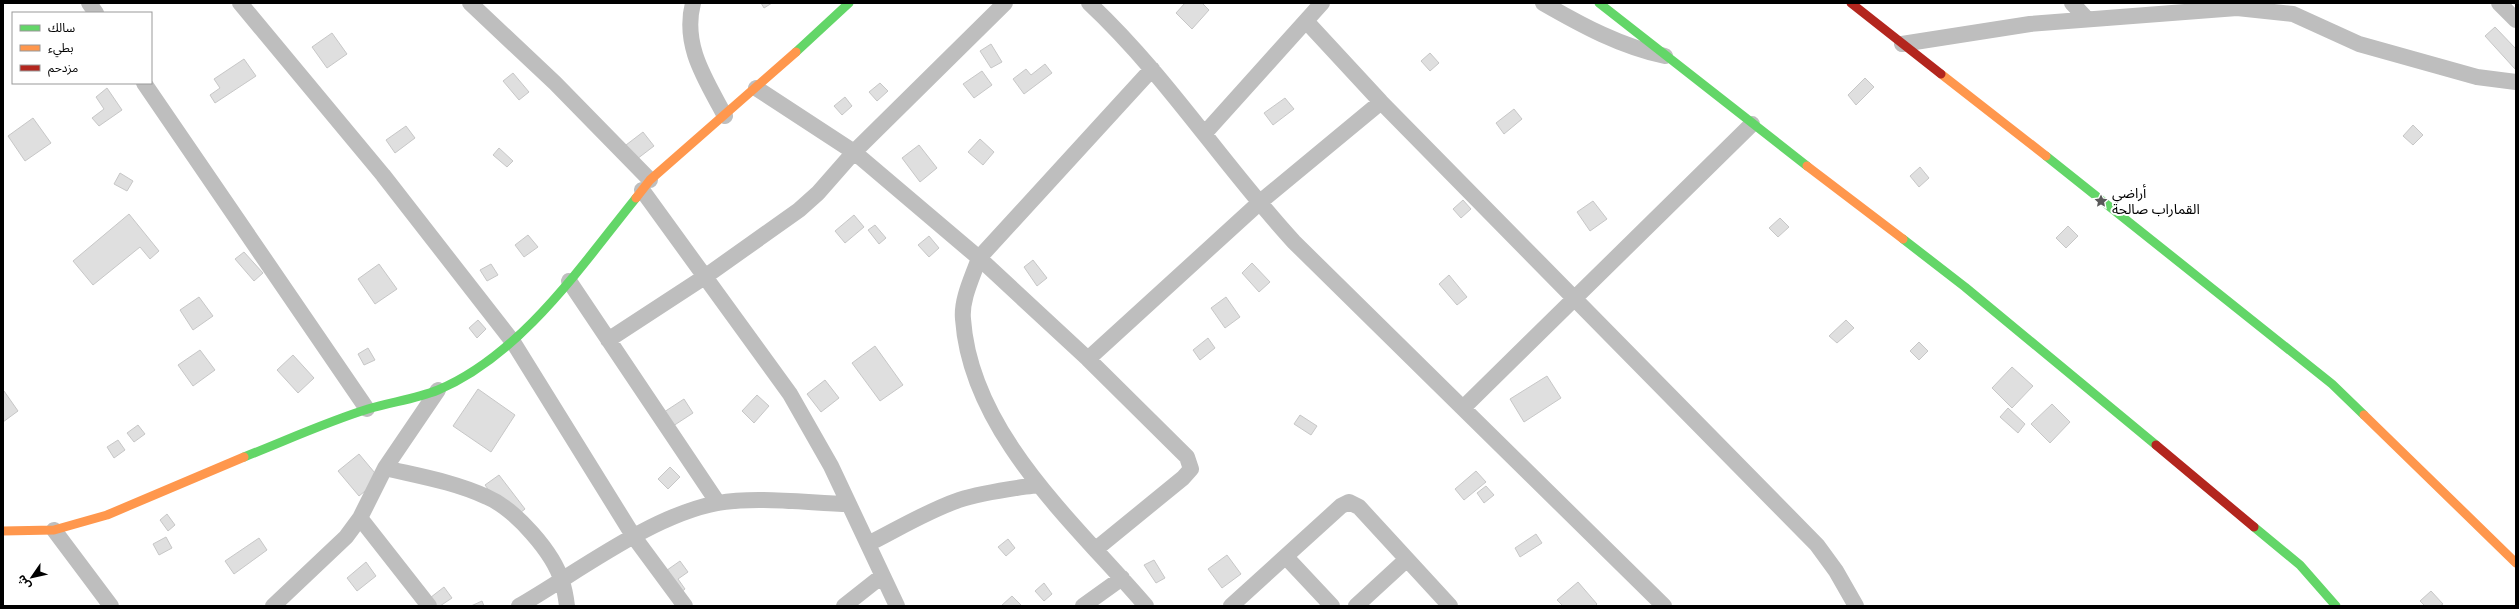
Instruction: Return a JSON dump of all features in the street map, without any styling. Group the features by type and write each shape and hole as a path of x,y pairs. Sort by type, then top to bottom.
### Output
{"street":[{"path":"89,3 95,12"},
{"path":"240,3 383,175 513,342 634,537 685,606"},
{"path":"470,3 555,83 646,185 706,276 790,394 812,429 897,606"},
{"path":"693,3 690,16 694,56 725,116"},
{"path":"3,531 54,530 107,515 191,478 367,409 438,390 469,373 513,342 569,281 646,185 725,116 849,3"},
{"path":"608,340 706,276 799,210 818,193 854,152 1005,3"},
{"path":"1205,133 1322,3"},
{"path":"1543,3 1609,39 1641,51 1671,58"},
{"path":"1599,3 1671,58 1752,124 1965,287 2300,565 2336,606"},
{"path":"1851,3 2149,237 2332,384 2516,563"},
{"path":"2072,3 2086,18"},
{"path":"2499,3 2516,20"},
{"path":"1092,4 1152,69 1205,133 1259,203 1294,242 1464,408 1660,605"},
{"path":"1902,44 2030,24 2086,18 2237,8 2287,9 2359,44 2477,77 2516,82"},
{"path":"1306,21 1381,102 1817,545 1836,571 1856,606"},
{"path":"1146,606 1037,485 998,423 984,396 969,356 962,318 967,294 979,258 1152,69"},
{"path":"145,84 367,409"},
{"path":"756,88 854,152 979,258 1088,359 1188,457 1191,469 1184,478 1096,550"},
{"path":"1088,359 1259,203 1381,102"},
{"path":"1464,408 1752,124"},
{"path":"569,281 718,503"},
{"path":"273,606 346,537 360,518 385,468 438,390"},
{"path":"385,468 463,487 489,497 510,510 534,536 554,563 562,582 567,606"},
{"path":"868,544 925,514 958,500 985,493 1037,485"},
{"path":"519,606 562,582 634,537 674,516 718,503 746,501 849,504"},
{"path":"1231,606 1341,506 1349,502 1359,507 1406,560 1450,606"},
{"path":"360,518 429,606"},
{"path":"54,530 111,606"},
{"path":"1286,556 1332,606"},
{"path":"1356,606 1406,560"},
{"path":"844,606 882,576"},
{"path":"1082,606 1122,578"}],"building":[{"path":"761,3 772,3 764,8"},
{"path":"1185,3 1202,3 1209,10 1192,29 1176,13"},
{"path":"2495,27 2516,49 2515,69 2485,36"},
{"path":"332,33 347,54 327,68 312,47"},
{"path":"991,44 1002,62 991,68 980,51"},
{"path":"1430,53 1439,63 1430,71 1421,61"},
{"path":"244,59 256,76 215,103 210,95 220,88 214,79"},
{"path":"1045,64 1052,73 1024,94 1013,79 1026,69 1031,75"},
{"path":"982,71 992,85 974,98 963,84"},
{"path":"513,73 529,92 519,100 503,81"},
{"path":"1865,78 1874,87 1856,105 1848,95"},
{"path":"880,83 888,91 877,101 869,92"},
{"path":"107,88 122,110 99,126 92,118 104,109 96,97"},
{"path":"845,97 852,106 842,115 834,106"},
{"path":"1285,98 1294,109 1273,125 1264,113"},
{"path":"1514,109 1522,119 1504,134 1496,123"},
{"path":"33,118 51,143 25,161 8,136"},
{"path":"2413,125 2423,135 2413,145 2403,136"},
{"path":"406,126 415,138 395,153 386,140"},
{"path":"643,132 654,146 637,159 626,145"},
{"path":"980,139 994,152 983,165 968,152"},
{"path":"919,145 937,168 920,182 902,158"},
{"path":"499,148 513,161 507,167 493,155"},
{"path":"1920,167 1929,178 1919,187 1910,176"},
{"path":"120,173 133,181 127,191 114,184"},
{"path":"1463,200 1471,209 1461,218 1453,209"},
{"path":"1593,201 1607,219 1590,231 1577,212"},
{"path":"129,214 159,251 150,259 140,247 93,285 73,261"},
{"path":"854,215 864,227 845,243 835,231"},
{"path":"1780,218 1789,227 1778,237 1769,228"},
{"path":"875,225 886,238 879,244 868,230"},
{"path":"2068,226 2078,236 2066,248 2056,238"},
{"path":"528,235 538,247 524,257 515,245"},
{"path":"929,236 939,248 929,257 918,245"},
{"path":"244,252 263,273 254,281 235,259"},
{"path":"1033,260 1047,278 1037,286 1024,267"},
{"path":"1252,263 1270,282 1259,292 1242,273"},
{"path":"379,264 397,289 375,304 358,279"},
{"path":"491,264 498,275 487,281 480,270"},
{"path":"1449,275 1467,297 1457,305 1439,284"},
{"path":"199,297 213,316 193,330 180,310"},
{"path":"1226,297 1240,317 1225,328 1211,308"},
{"path":"478,320 486,329 477,338 469,328"},
{"path":"1846,320 1854,328 1837,343 1829,336"},
{"path":"1208,338 1215,348 1200,360 1193,350"},
{"path":"1919,342 1928,351 1919,360 1910,351"},
{"path":"875,346 903,385 880,401 852,363"},
{"path":"368,348 375,360 364,365 358,354"},
{"path":"200,350 215,370 193,386 178,365"},
{"path":"293,355 314,378 298,393 277,370"},
{"path":"2012,367 2033,386 2012,408 1992,388"},
{"path":"1547,376 1561,398 1524,422 1510,399"},
{"path":"825,380 839,398 821,412 807,394"},
{"path":"478,389 515,415 491,452 453,426"},
{"path":"4,391 18,411 3,422 3,392"},
{"path":"757,395 769,406 754,423 742,411"},
{"path":"684,399 693,413 670,428 661,414"},
{"path":"2052,404 2070,422 2050,443 2031,424"},
{"path":"2008,408 2025,424 2018,433 2000,417"},
{"path":"1300,415 1317,426 1311,435 1294,424"},
{"path":"138,425 145,434 134,442 127,433"},
{"path":"118,440 125,450 114,458 107,447"},
{"path":"359,454 380,479 359,496 338,471"},
{"path":"670,467 680,477 668,489 658,479"},
{"path":"1476,471 1486,482 1464,500 1455,489"},
{"path":"499,475 525,509 511,520 485,485"},
{"path":"1486,486 1494,495 1484,503 1477,493"},
{"path":"167,514 175,525 168,531 160,520"},
{"path":"1536,534 1542,543 1520,557 1515,548"},
{"path":"166,537 172,548 159,555 153,544"},
{"path":"259,538 267,550 234,574 225,561"},
{"path":"1008,539 1015,548 1006,556 998,547"},
{"path":"1227,555 1241,574 1222,588 1208,569"},
{"path":"1154,560 1165,578 1156,583 1144,565"},
{"path":"680,561 688,572 678,579 685,589 675,597 660,575"},
{"path":"366,562 376,576 357,591 347,578"},
{"path":"1578,582 1597,604 1595,606 1563,606 1557,600"},
{"path":"1044,583 1052,594 1044,601 1035,591"},
{"path":"444,587 452,598 440,606 429,606 426,601"},
{"path":"2431,591 2443,604 2440,606 2425,606 2420,601"},
{"path":"1012,596 1022,606 1001,606"},
{"path":"482,601 484,606 471,606"}],"traffic: fast":[{"path":"796,52 849,3"},
{"path":"1599,3 1807,166"},
{"path":"2046,156 2332,384 2364,415"},
{"path":"244,457 352,414 430,393 468,374 496,355 523,332 548,306 594,252 636,198"},
{"path":"1903,239 1965,287 2156,445"},
{"path":"2254,527 2300,565 2336,606"}],"traffic: slow":[{"path":"636,198 650,180 796,52"},
{"path":"1941,74 2046,156"},
{"path":"1807,166 1903,239"},
{"path":"2364,415 2516,563"},
{"path":"3,531 54,530 107,515 244,457"}],"traffic: jam":[{"path":"1851,3 1941,74"},
{"path":"2156,445 2254,527"}],"place":[{"name":"أراضي القماراب صالحة","path":"2101,201"}]}
